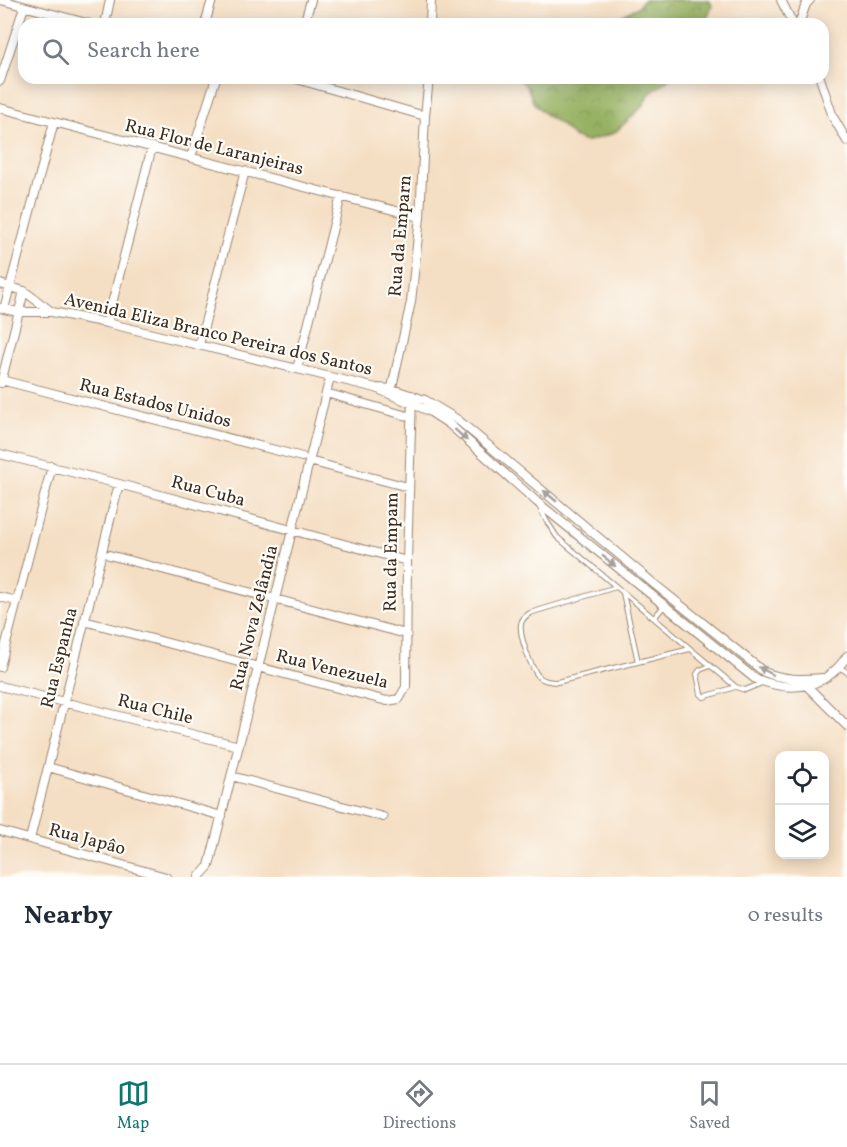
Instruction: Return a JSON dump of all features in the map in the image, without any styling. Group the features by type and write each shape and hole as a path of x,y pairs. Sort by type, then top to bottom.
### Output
{"street":[{"path":"106,18 110,0"},
{"path":"207,18 212,0"},
{"path":"306,18 311,0"},
{"path":"430,18 431,0"},
{"path":"781,0 790,18"},
{"path":"801,18 806,4 810,0"},
{"path":"6,1 67,18"},
{"path":"20,18 24,7"},
{"path":"0,81 18,26"},
{"path":"191,157 214,84"},
{"path":"314,84 425,116"},
{"name":"Rua da Emparn","path":"391,392 411,302 420,217 428,84"},
{"path":"821,84 833,117 847,141"},
{"name":"Rua Flor de Laranjeiras","path":"0,108 420,217"},
{"path":"2,309 11,287 54,122"},
{"path":"107,322 152,147"},
{"path":"198,345 245,171"},
{"path":"297,369 341,196"},
{"name":"Avenida Eliza Branco Pereira dos Santos","path":"0,284 24,291 52,312"},
{"path":"1,383 24,291"},
{"name":"Avenida Eliza Branco Pereira dos Santos","path":"2,309 18,312 52,312 107,322 391,392"},
{"name":"Rua Nova Zelândia","path":"199,877 209,866 292,530 306,459 330,377"},
{"name":"Rua Estados Unidos","path":"1,383 306,459 408,487"},
{"path":"391,392 412,395 435,404 458,420 764,672 799,680 823,678"},
{"path":"391,392 449,424 537,502 754,678 781,686 807,686 839,667 847,656"},
{"path":"326,393 411,417"},
{"name":"Rua da Empam","path":"399,699 406,687 408,487 412,395"},
{"name":"Rua Cuba","path":"0,454 407,561"},
{"path":"0,667 52,466"},
{"name":"Rua Espanha","path":"30,839 119,484"},
{"path":"110,555 406,634"},
{"path":"0,597 17,601"},
{"path":"664,606 672,598"},
{"name":"Rua Venezuela","path":"84,621 387,700 399,699"},
{"name":"Rua Chile","path":"0,686 239,746"},
{"path":"807,686 847,726"},
{"path":"48,767 222,816"},
{"path":"231,776 383,817"},
{"name":"Rua Japâo","path":"0,831 166,877"}],"lane":[{"path":"537,502 557,537 736,687 752,689 764,682"},
{"path":"616,587 530,614 523,619 520,624 523,644 539,676 547,681 557,682 690,649"},
{"path":"622,592 638,662"},
{"path":"654,618 664,606"},
{"path":"711,666 700,670 697,674 700,694 704,697 736,687"},
{"path":"839,667 847,672"}],"green space":[{"path":"643,0 708,0 712,5 707,18 619,18 638,7"},
{"path":"524,84 663,84 648,95 643,106 614,133 585,142 574,137 547,116 533,102"}]}
